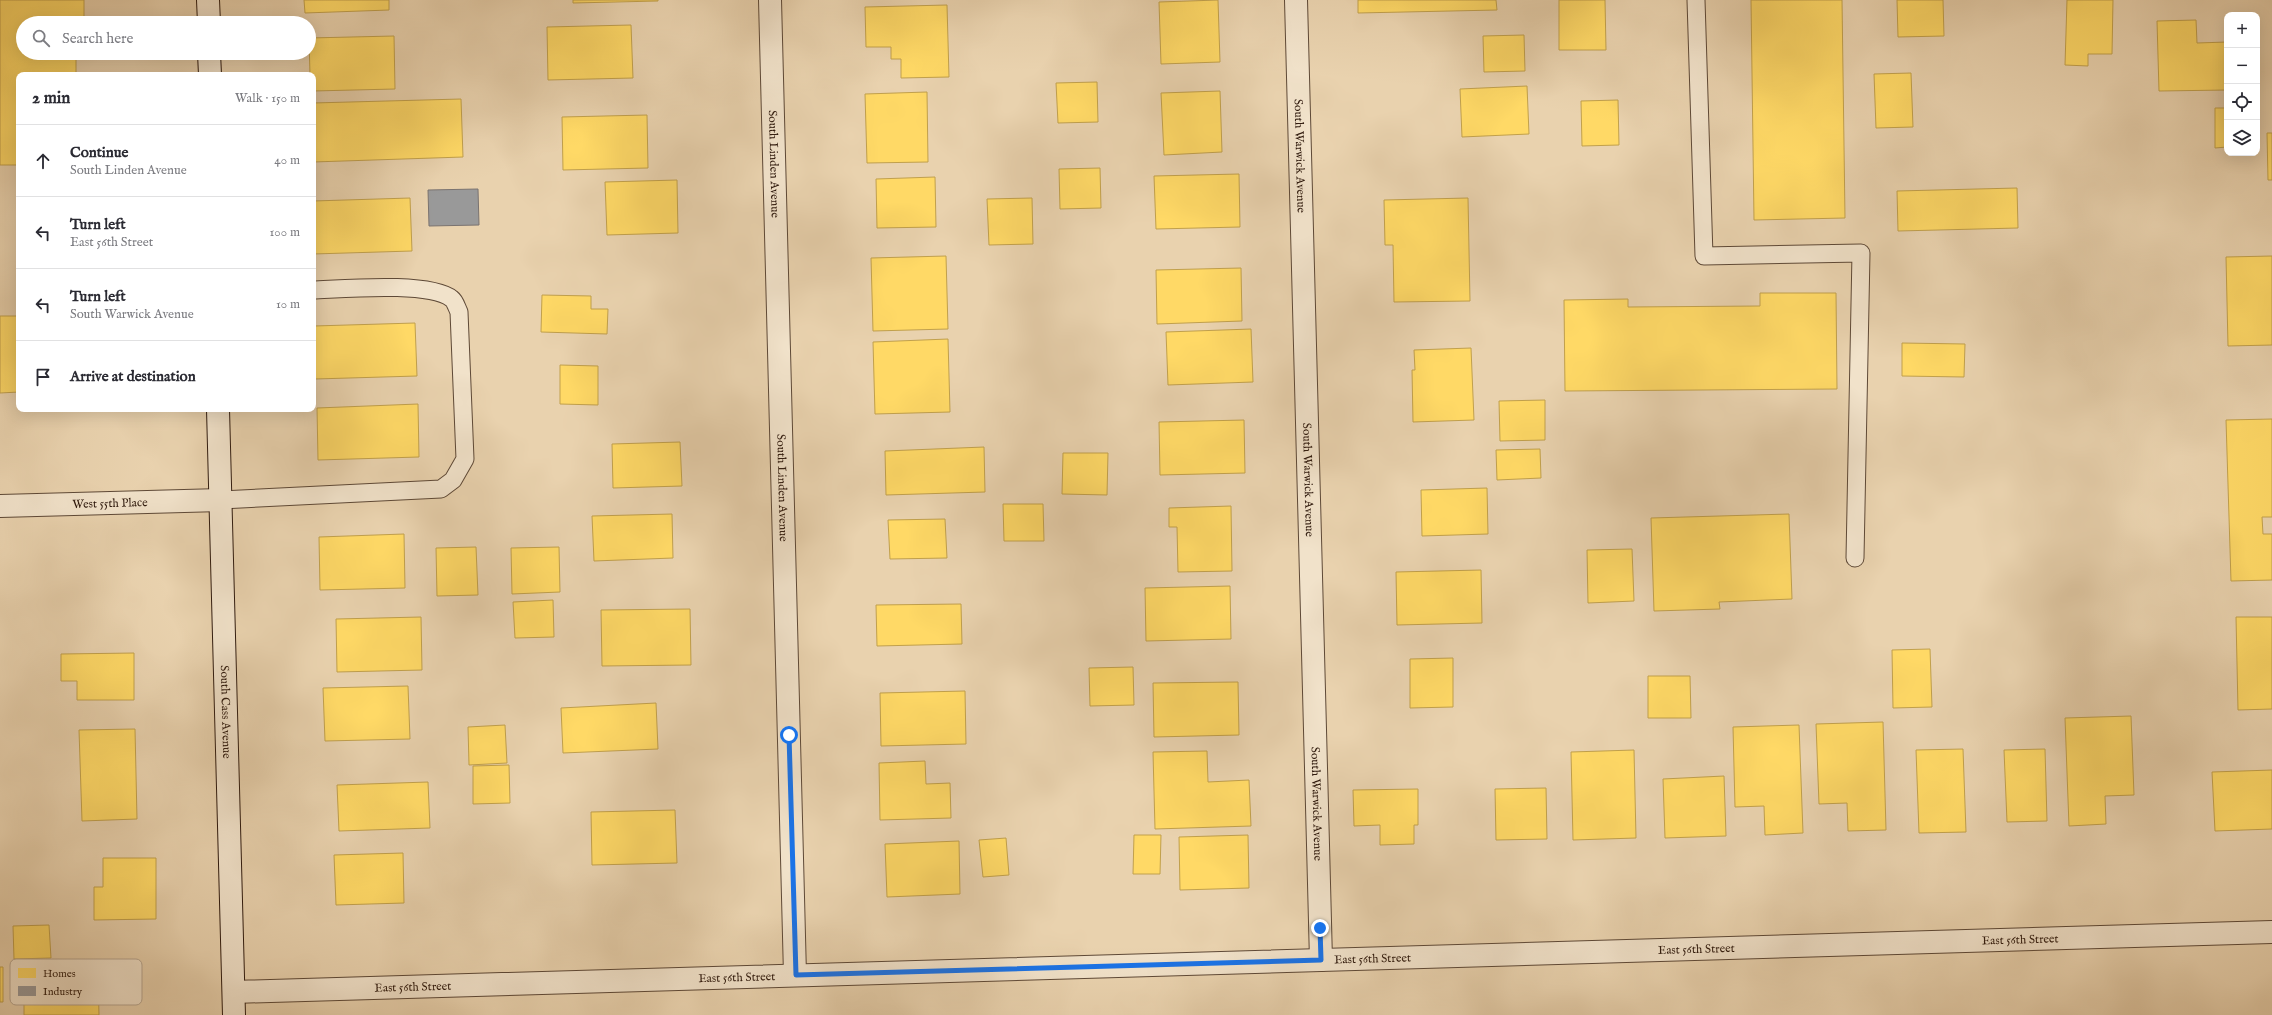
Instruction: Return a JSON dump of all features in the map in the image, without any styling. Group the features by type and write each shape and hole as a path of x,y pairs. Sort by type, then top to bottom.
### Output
{"street":[{"path":"208,0 209,16"},
{"name":"South Linden Avenue","path":"770,0 796,975"},
{"name":"South Warwick Avenue","path":"1296,0 1321,960"},
{"path":"209,60 210,72"},
{"name":"South Cass Avenue","path":"218,412 234,1015"},
{"name":"West 55th Place","path":"0,506 221,500"},
{"name":"East 56th Street","path":"234,992 2272,932"}],"lane":[{"path":"1696,0 1704,256 1861,253 1855,558"},
{"path":"221,500 442,489 453,480 465,459 459,312 452,299 435,292 402,288 316,290"}],"building: Homes":[{"path":"0,0 84,0 84,16 16,16 16,60 76,60 76,72 16,72 16,165 0,165"},
{"path":"304,0 389,0 389,10 305,13"},
{"path":"573,0 658,0 658,1 573,3"},
{"path":"1218,0 1220,62 1161,64 1159,2"},
{"path":"1358,0 1496,0 1497,10 1358,13"},
{"path":"1559,0 1605,0 1606,50 1559,50"},
{"path":"1751,0 1842,0 1845,218 1754,220"},
{"path":"1897,0 1943,0 1944,36 1898,37"},
{"path":"2067,0 2113,0 2112,54 2088,54 2088,66 2065,65"},
{"path":"947,5 949,77 901,78 901,59 891,59 891,47 866,47 865,7"},
{"path":"2196,20 2197,43 2224,42 2224,90 2159,91 2157,21"},
{"path":"631,25 633,78 548,80 547,27"},
{"path":"1524,35 1525,71 1484,72 1483,36"},
{"path":"394,36 395,89 316,91 316,72 310,72 310,60 316,60 316,38"},
{"path":"1911,73 1913,127 1876,128 1874,74"},
{"path":"1097,82 1098,122 1058,123 1056,83"},
{"path":"1527,86 1529,134 1462,137 1460,89"},
{"path":"1220,91 1222,152 1164,155 1161,93"},
{"path":"927,92 928,162 867,163 865,94"},
{"path":"461,99 463,157 316,162 316,103"},
{"path":"1618,100 1619,145 1582,146 1581,101"},
{"path":"2215,108 2224,108 2224,147 2215,148"},
{"path":"647,115 648,168 563,170 562,117"},
{"path":"2267,133 2272,133 2272,180 2268,180"},
{"path":"1100,168 1101,208 1060,209 1059,169"},
{"path":"1239,174 1240,227 1156,229 1154,176"},
{"path":"935,177 936,227 877,228 876,179"},
{"path":"677,180 678,233 607,235 605,182"},
{"path":"2017,188 2018,228 1898,231 1897,191"},
{"path":"410,198 412,251 316,254 316,201"},
{"path":"1032,198 1033,244 989,245 987,199"},
{"path":"1468,198 1470,301 1394,302 1393,245 1385,245 1384,200"},
{"path":"946,256 948,329 873,331 871,258"},
{"path":"2272,256 2272,345 2228,346 2226,257"},
{"path":"1241,268 1242,321 1157,324 1156,270"},
{"path":"1760,293 1836,293 1837,389 1565,391 1564,300 1628,299 1628,307 1760,306"},
{"path":"542,295 591,296 591,309 608,309 607,334 541,332"},
{"path":"0,316 16,316 16,392 0,393"},
{"path":"415,323 417,376 316,379 316,326"},
{"path":"1251,329 1253,382 1168,385 1166,332"},
{"path":"948,339 950,412 875,414 873,342"},
{"path":"1902,343 1965,344 1964,377 1902,376"},
{"path":"1471,348 1474,420 1413,422 1412,370 1415,370 1414,350"},
{"path":"560,365 598,366 598,405 560,404"},
{"path":"1545,400 1545,440 1500,441 1499,401"},
{"path":"418,404 419,457 318,460 317,408"},
{"path":"2272,419 2272,517 2262,517 2263,534 2272,534 2272,580 2231,581 2226,420"},
{"path":"1244,420 1245,473 1160,475 1159,422"},
{"path":"680,442 682,486 613,488 612,444"},
{"path":"984,447 985,492 886,495 885,451"},
{"path":"1540,449 1541,478 1497,480 1496,450"},
{"path":"1063,453 1108,453 1107,495 1062,494"},
{"path":"1487,488 1488,534 1422,536 1421,490"},
{"path":"1003,504 1043,504 1044,541 1004,541"},
{"path":"1231,506 1232,571 1178,572 1177,527 1169,527 1169,508"},
{"path":"672,514 673,558 594,561 592,516"},
{"path":"1789,514 1792,599 1719,602 1720,609 1654,611 1651,518"},
{"path":"945,519 947,558 890,559 888,520"},
{"path":"404,534 405,588 320,590 319,537"},
{"path":"476,547 478,595 437,596 436,548"},
{"path":"559,547 560,592 512,594 511,548"},
{"path":"1632,549 1634,601 1588,603 1587,550"},
{"path":"1481,570 1482,623 1397,625 1396,572"},
{"path":"1230,586 1231,639 1146,641 1145,588"},
{"path":"553,600 554,637 515,638 513,602"},
{"path":"961,604 962,644 877,646 876,605"},
{"path":"690,609 691,665 602,666 601,610"},
{"path":"421,617 422,670 337,672 336,619"},
{"path":"2236,617 2272,617 2272,709 2238,710"},
{"path":"1930,649 1932,707 1893,708 1892,650"},
{"path":"134,653 134,700 77,700 77,681 61,681 61,654"},
{"path":"1453,658 1453,707 1410,708 1410,659"},
{"path":"1133,667 1134,705 1090,706 1089,668"},
{"path":"1648,676 1690,676 1691,718 1648,718"},
{"path":"1238,682 1239,735 1154,737 1153,683"},
{"path":"408,686 410,739 325,741 323,688"},
{"path":"965,691 966,744 881,746 880,693"},
{"path":"656,703 658,749 563,753 561,708"},
{"path":"2131,716 2134,795 2105,796 2106,824 2069,826 2065,718"},
{"path":"1883,722 1886,830 1848,831 1847,803 1819,804 1816,724"},
{"path":"505,725 507,763 469,765 468,727"},
{"path":"1799,725 1803,833 1765,835 1764,806 1735,807 1733,727"},
{"path":"135,729 137,819 82,821 79,730"},
{"path":"1963,749 1966,832 1919,833 1916,750"},
{"path":"2045,749 2047,821 2007,822 2004,750"},
{"path":"1634,750 1636,838 1573,840 1571,752"},
{"path":"1207,751 1208,782 1249,780 1251,826 1155,829 1153,752"},
{"path":"925,761 926,784 950,783 951,818 880,820 879,763"},
{"path":"509,765 510,803 473,804 473,766"},
{"path":"2272,770 2272,829 2215,831 2212,772"},
{"path":"1724,776 1726,836 1665,838 1663,779"},
{"path":"428,782 430,828 339,831 337,785"},
{"path":"1546,788 1547,839 1496,840 1495,789"},
{"path":"1418,789 1418,825 1414,825 1414,844 1380,845 1380,825 1354,826 1353,790"},
{"path":"675,810 677,863 592,865 591,812"},
{"path":"1134,835 1161,835 1160,874 1133,874"},
{"path":"1248,835 1249,888 1180,890 1179,837"},
{"path":"1006,838 1009,875 983,877 979,840"},
{"path":"959,841 960,894 887,897 885,844"},
{"path":"403,853 404,903 336,905 334,855"},
{"path":"103,858 156,858 156,919 94,920 94,887 103,887"},
{"path":"49,925 51,958 14,959 13,926"},
{"path":"0,967 3,967 3,1002 0,1002"},
{"path":"24,1005 99,1005 99,1015 24,1015"}],"building: Industry":[{"path":"478,189 479,225 429,226 428,190"}],"route":[{"path":"789,735 796,975 1321,960 1320,928"}]}
